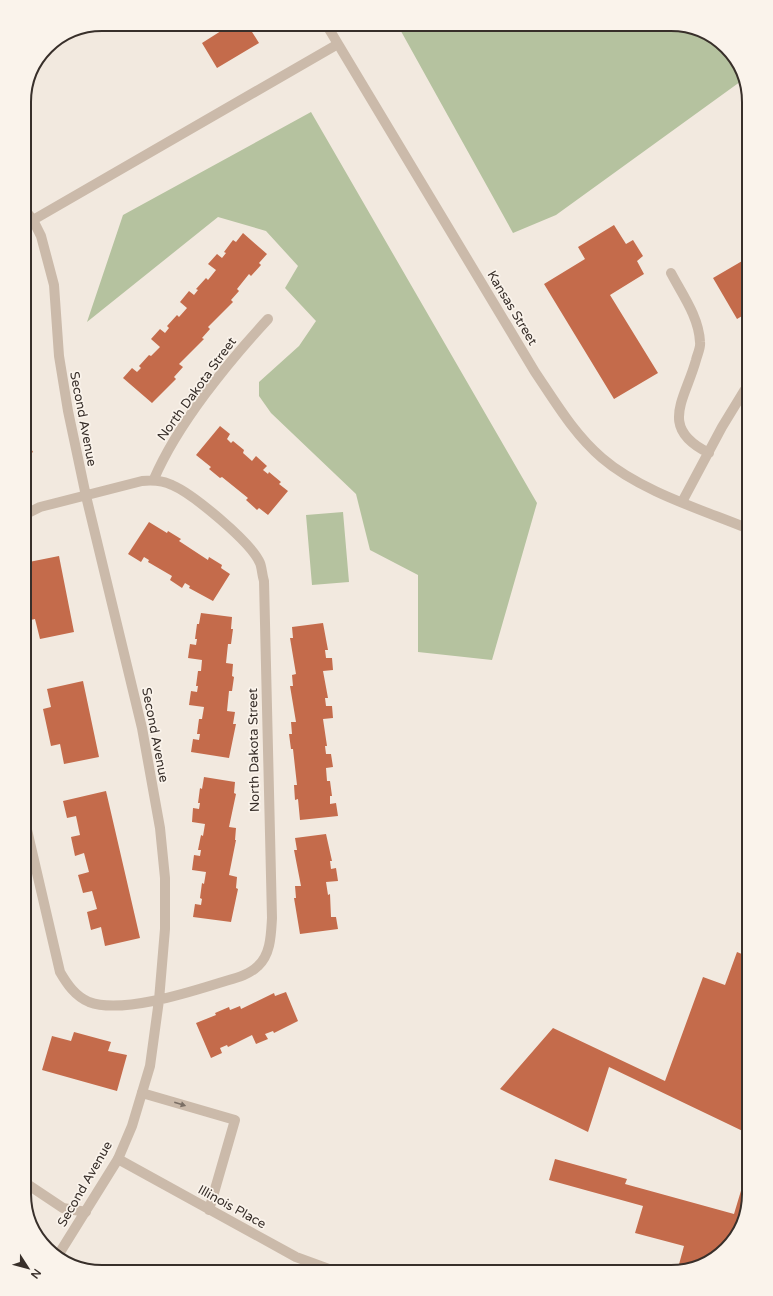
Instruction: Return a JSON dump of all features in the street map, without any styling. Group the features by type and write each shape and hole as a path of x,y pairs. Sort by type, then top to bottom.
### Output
{"street":[{"name":"Kansas Street","path":"330,31 535,372 570,424 603,459 633,479 682,502 742,526"},
{"path":"33,220 338,44"},
{"name":"Second Avenue","path":"31,218 41,236 54,285 62,382 86,496 137,703 160,828 165,878 165,929 159,1000 150,1066 132,1126 118,1159 61,1251"},
{"path":"671,273 696,321 700,344 694,368 684,393 678,421 685,437 709,453"},
{"name":"North Dakota Street","path":"154,480 162,461 196,408 225,369 268,319"},
{"path":"682,502 742,395"},
{"name":"North Dakota Street","path":"31,512 40,508 142,481 154,480 172,485 192,497 250,547 260,563 264,581 272,918 271,939 266,953 258,966 242,976 189,993 159,1000 127,1004 101,1004 90,1002 70,988 60,972 31,848"},
{"path":"142,1093 235,1120 209,1210"},
{"name":"Illinois Place","path":"118,1159 296,1257 318,1265"},
{"path":"31,1187 63,1208 86,1212"}],"green space":[{"path":"401,31 676,31 685,32 702,38 724,55 735,71 739,82 556,215 513,233"},
{"path":"311,112 537,503 492,660 418,652 418,575 370,550 356,494 271,413 259,396 259,382 299,346 316,321 285,288 298,266 266,231 218,217 87,322 123,215"},
{"path":"343,512 349,582 312,585 306,515"}],"building":[{"path":"221,31 251,31 259,43 217,68 202,43"},
{"path":"614,225 626,244 633,240 643,256 637,261 644,274 610,295 658,373 614,399 544,284 585,259 578,247"},
{"path":"243,233 267,254 259,263 261,265 251,276 249,274 237,289 239,291 231,300 233,302 208,327 210,329 202,338 204,339 179,364 183,367 174,377 176,379 152,403 123,378 132,368 137,372 141,368 139,366 149,355 151,356 160,347 151,339 160,329 165,333 169,328 167,326 177,315 179,317 187,308 180,302 189,291 194,295 198,290 196,289 206,278 208,280 216,270 208,264 217,254 222,258 226,253 224,252 233,240 236,242"},
{"path":"742,261 742,316 737,319 713,278"},
{"path":"220,426 230,434 227,439 231,443 233,441 244,450 243,453 252,461 256,456 267,466 263,470 268,474 269,472 281,482 279,484 288,491 268,515 259,508 257,510 246,500 248,498 222,477 220,478 209,469 211,467 196,455"},
{"path":"149,522 167,533 168,531 181,539 179,541 208,560 209,557 222,565 221,568 230,574 213,601 189,588 190,586 185,583 182,588 170,580 172,576 148,562 149,560 144,557 141,562 128,554"},
{"path":"59,556 74,632 40,639 35,619 31,620 31,562"},
{"path":"201,613 232,617 231,629 233,629 231,644 228,644 226,663 233,664 232,676 234,677 232,691 229,691 227,711 235,712 233,724 236,724 229,758 191,752 193,739 199,740 200,734 197,734 199,719 202,719 204,707 189,705 191,691 197,692 198,686 196,686 198,671 201,671 202,660 188,658 190,644 196,645 197,639 195,639 197,624 199,624"},
{"path":"323,623 328,650 325,650 326,658 332,658 333,670 323,671 328,698 325,698 326,706 332,706 333,718 323,719 327,746 325,746 326,754 331,754 333,767 326,768 327,781 330,781 332,796 330,796 330,804 336,803 338,816 300,820 298,799 295,800 294,785 297,785 293,749 291,749 289,734 292,734 291,722 296,722 290,686 293,686 292,675 296,674 290,638 293,638 292,627"},
{"path":"83,681 99,757 64,764 60,744 51,746 43,709 51,707 47,689"},
{"path":"204,777 235,782 234,793 236,794 229,827 236,828 236,840 229,875 237,877 236,888 238,889 231,922 193,917 195,904 201,905 202,899 200,898 202,883 204,884 206,872 192,870 194,855 200,856 201,850 198,850 205,824 192,822 193,808 199,809 200,803 198,803 200,788 202,789"},
{"path":"106,791 140,938 105,946 101,927 91,930 87,912 97,909 92,891 83,893 78,875 89,872 84,853 75,856 71,837 80,835 76,816 67,818 63,801"},
{"path":"326,834 332,861 330,861 331,869 336,868 338,881 326,882 328,895 330,894 331,917 336,917 338,929 300,934 294,898 296,898 295,886 301,886 294,850 297,850 295,838"},
{"path":"737,952 742,954 742,1131 609,1067 588,1132 500,1089 553,1028 665,1081 703,977 725,985"},
{"path":"286,992 298,1021 274,1033 273,1031 265,1034 268,1039 256,1044 252,1035 228,1047 227,1045 220,1048 222,1053 211,1058 196,1023 216,1015 215,1013 229,1007 230,1010 240,1006 241,1009 274,993 275,996"},
{"path":"74,1032 111,1042 108,1051 127,1055 117,1091 42,1070 52,1036 71,1041"},
{"path":"555,1159 627,1179 625,1184 734,1214 742,1187 740,1212 730,1233 718,1247 698,1260 679,1264 684,1246 635,1233 643,1206 549,1180"}]}
